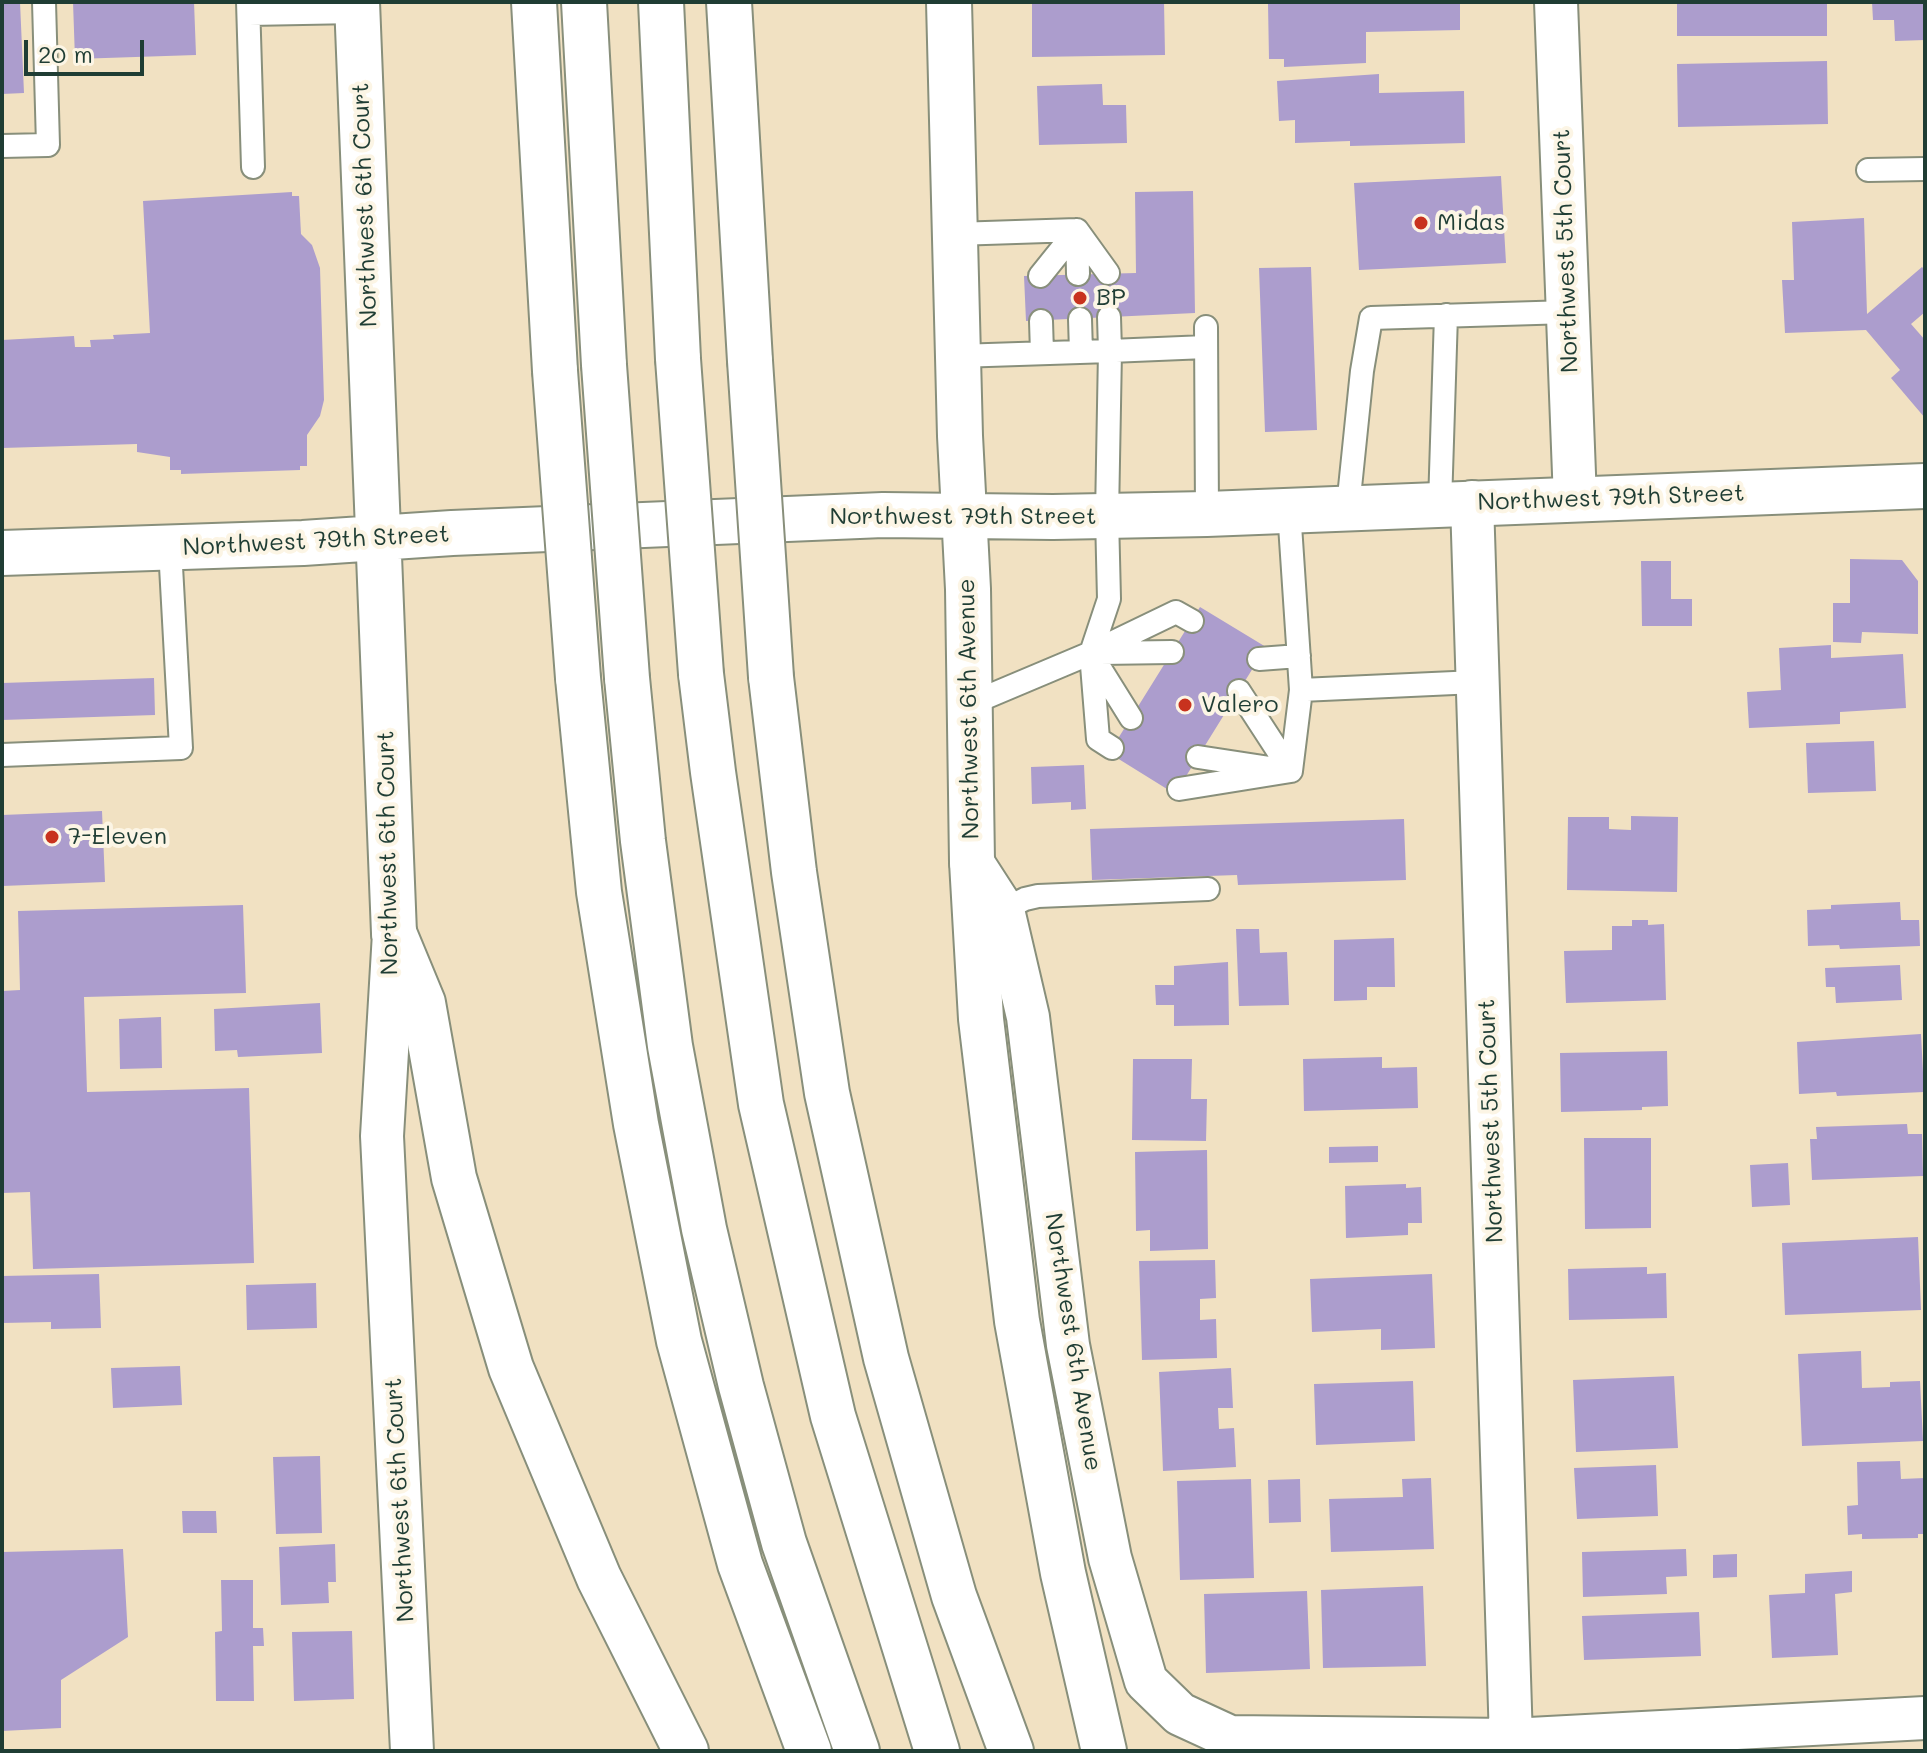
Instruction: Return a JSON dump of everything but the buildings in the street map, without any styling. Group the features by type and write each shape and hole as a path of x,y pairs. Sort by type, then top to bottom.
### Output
{"main road":[{"path":"534,2 555,371 578,678 599,892 636,1124 679,1341 740,1564 809,1751"},
{"path":"584,2 604,365 627,678 643,841 670,1046 704,1229 741,1386 784,1543 857,1751"},
{"path":"661,2 678,359 701,674 761,1104 833,1416 937,1751"},
{"path":"729,2 771,677 794,872 827,1093 882,1342 954,1596 1011,1751"},
{"name":"Northwest 6th Avenue","path":"949,2 972,862"},
{"name":"Northwest 6th Court","path":"357,7 394,933"},
{"name":"Northwest 79th Street","path":"2,553 883,515 1207,514 1925,486"},
{"path":"972,862 981,1019 1017,1321 1063,1573 1104,1751"},
{"path":"394,933 423,1003 454,1178 511,1368 599,1578 686,1751"}],"street":[{"name":"Northwest 5th Court","path":"1556,2 1575,500"},
{"name":"Northwest 5th Court","path":"1456,503 1476,682 1511,1740"},
{"name":"Northwest 6th Avenue","path":"972,862 1003,910 1028,1017 1068,1345 1110,1558 1146,1681 1180,1714 1230,1737 1511,1740"},
{"name":"Northwest 6th Court","path":"394,933 382,1136 412,1751"},
{"path":"1511,1740 1925,1718"}],"lane":[{"path":"2,146 48,145 44,2"},
{"path":"253,167 248,8 357,7"},
{"path":"1868,170 1925,169"},
{"path":"955,234 1077,230"},
{"path":"1077,230 1108,273"},
{"path":"1077,230 1078,274"},
{"path":"1040,276 1077,230"},
{"path":"1348,507 1362,371 1371,318 1569,312"},
{"path":"1446,315 1456,503"},
{"path":"1109,317 1109,599 1091,653 1098,739 1112,748"},
{"path":"1080,319 1081,352"},
{"path":"1041,321 1042,353"},
{"path":"958,356 1110,351 1206,337 1207,514"},
{"path":"1289,510 1301,690 1291,771"},
{"path":"2,755 181,748 170,548"},
{"path":"970,704 1091,653 1176,612 1192,621"},
{"path":"1091,653 1172,652"},
{"path":"1091,653 1131,718"},
{"path":"1259,659 1299,656"},
{"path":"1301,690 1476,682"},
{"path":"1239,691 1291,771"},
{"path":"1198,757 1291,771"},
{"path":"1179,789 1291,771"},
{"path":"1003,910 1038,896 1208,889"}],"place":[{"name":"Midas","path":"1421,223"},
{"name":"BP","path":"1080,298"},
{"name":"Valero","path":"1185,705"},
{"name":"7-Eleven","path":"52,837"}]}
